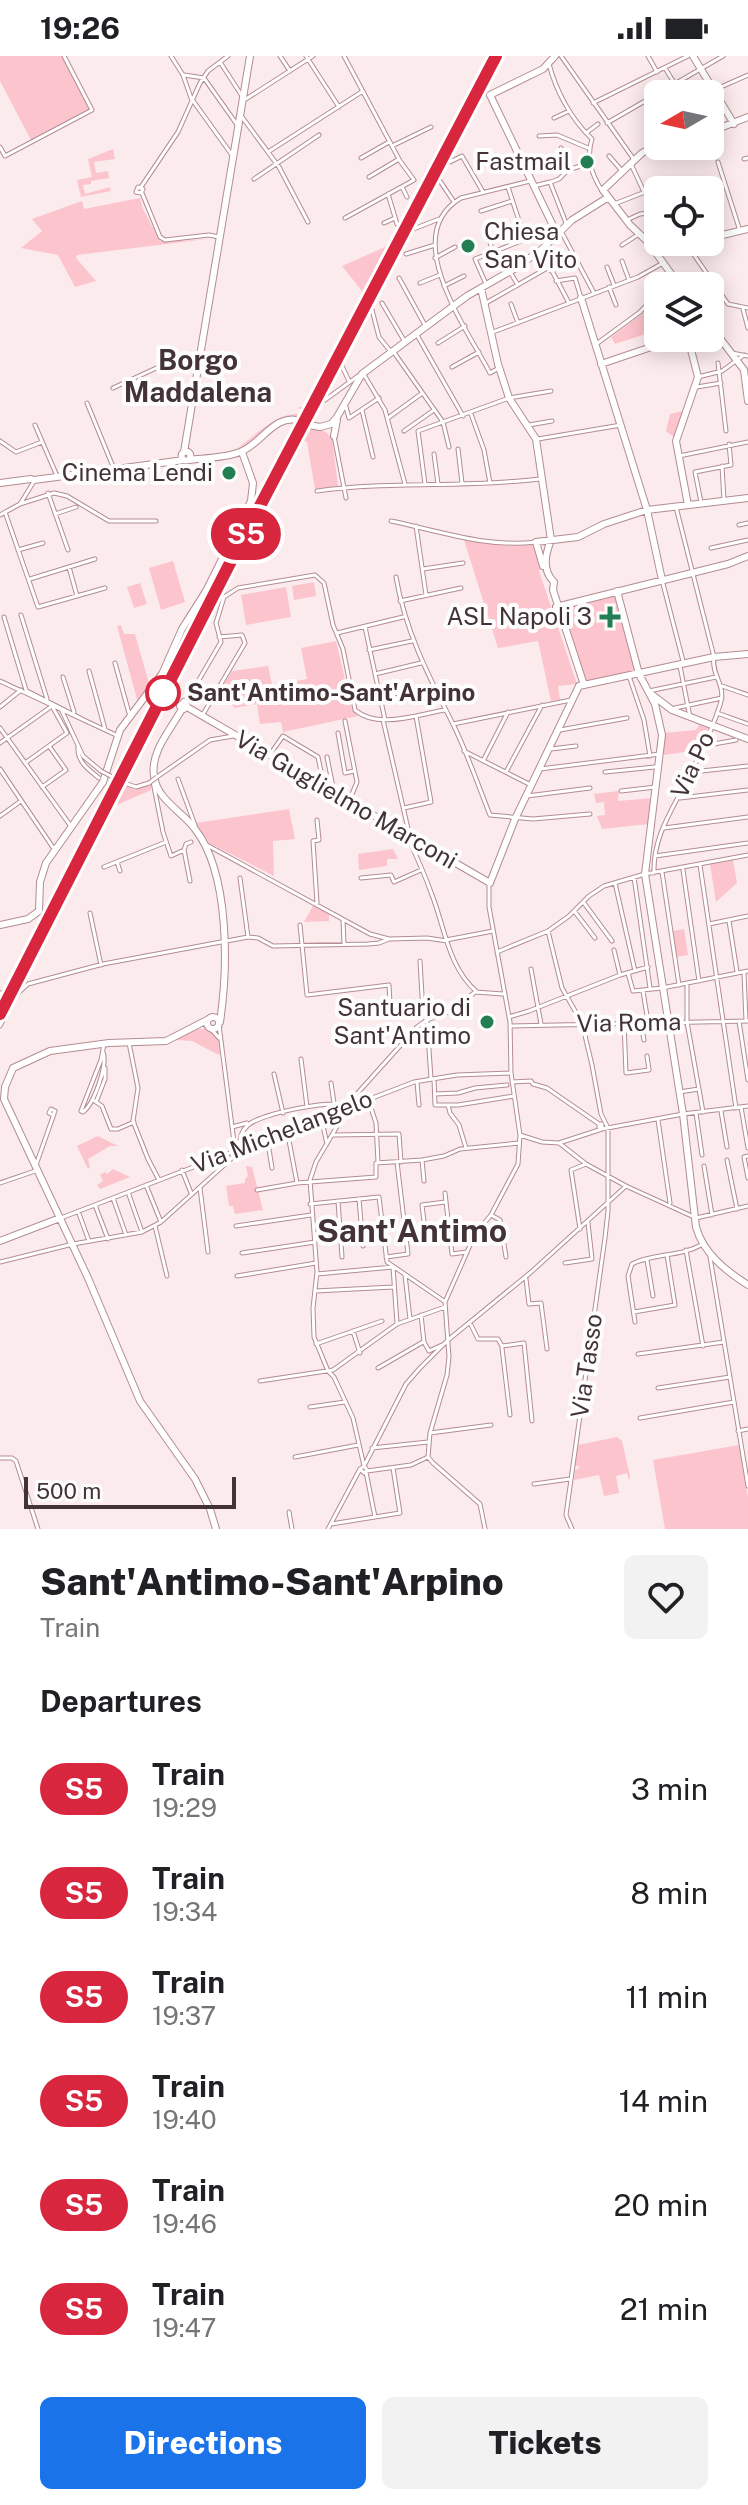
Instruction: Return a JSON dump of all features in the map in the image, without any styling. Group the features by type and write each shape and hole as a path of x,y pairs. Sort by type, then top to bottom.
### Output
{"street":[{"path":"0,147 5,156 92,110 64,56"},
{"path":"171,56 185,77 193,100 232,155"},
{"path":"219,237 209,235 165,240 160,237 141,187 178,132 204,78 228,56"},
{"path":"186,456 250,56"},
{"path":"280,56 290,71"},
{"path":"344,56 399,159 414,180 345,218"},
{"path":"594,293 532,184 490,95 549,64 558,56 633,162 644,192 607,197"},
{"path":"648,56 657,72"},
{"path":"593,103 690,56 708,80"},
{"path":"682,80 723,56"},
{"path":"245,94 290,71 309,57 339,107"},
{"path":"220,62 245,94"},
{"path":"549,64 569,111 592,139 588,154 598,183 644,238"},
{"path":"665,68 672,80"},
{"path":"724,86 748,75"},
{"path":"185,77 204,78 238,126"},
{"path":"268,152 363,91"},
{"path":"607,123 644,102"},
{"path":"724,107 734,124"},
{"path":"554,118 569,111"},
{"path":"240,114 277,164 308,222"},
{"path":"724,126 748,117"},
{"path":"586,133 598,124"},
{"path":"361,158 431,127"},
{"path":"254,179 319,135"},
{"path":"539,136 557,135 588,148"},
{"path":"561,148 567,171"},
{"path":"325,400 455,306 541,250 560,230 607,197 623,172 644,152"},
{"path":"450,162 462,156 483,192"},
{"path":"609,156 623,172"},
{"path":"369,177 399,159"},
{"path":"718,162 746,230 724,235"},
{"path":"411,230 439,219 454,202 483,192 550,182 567,171 590,163"},
{"path":"438,178 454,202"},
{"path":"550,182 560,230"},
{"path":"402,187 407,197"},
{"path":"508,187 525,239"},
{"path":"388,194 397,224"},
{"path":"481,211 512,201"},
{"path":"626,220 644,214"},
{"path":"384,223 395,218"},
{"path":"439,219 435,258 444,286 490,373 499,368"},
{"path":"486,230 493,252"},
{"path":"560,230 525,239 475,259 484,287 499,368 509,398 536,439 543,478 546,577 552,583 550,590 582,685"},
{"path":"622,245 639,234"},
{"path":"629,241 631,248"},
{"path":"406,254 435,245"},
{"path":"435,258 455,247"},
{"path":"541,250 569,303"},
{"path":"658,256 670,272"},
{"path":"485,304 575,257"},
{"path":"622,261 629,280"},
{"path":"491,333 629,280 663,263"},
{"path":"607,267 616,305"},
{"path":"510,272 518,285"},
{"path":"420,283 440,275"},
{"path":"444,286 464,276"},
{"path":"399,278 426,327"},
{"path":"556,281 575,278 621,425 647,510 682,665 690,718"},
{"path":"724,299 728,304 746,308 748,328"},
{"path":"382,303 405,342"},
{"path":"511,304 518,323"},
{"path":"371,306 379,337 443,422 449,447"},
{"path":"595,345 644,308"},
{"path":"438,343 465,326"},
{"path":"349,381 340,362 356,330"},
{"path":"416,334 463,416"},
{"path":"724,343 732,353 743,358"},
{"path":"601,364 644,349"},
{"path":"452,367 479,352"},
{"path":"688,505 676,441 698,377 692,352"},
{"path":"113,388 178,358 197,374"},
{"path":"698,377 719,372 743,358"},
{"path":"743,358 748,401"},
{"path":"718,363 726,428 719,421"},
{"path":"361,375 379,398 388,418 405,484"},
{"path":"361,375 346,408 349,418 379,398"},
{"path":"0,483 32,482 169,462 186,456 199,458 242,452 284,420 294,419 320,427 330,425 361,375"},
{"path":"696,387 721,383"},
{"path":"425,484 418,431 509,398 551,391"},
{"path":"388,418 422,394"},
{"path":"87,403 114,469"},
{"path":"362,410 373,457"},
{"path":"404,431 434,410"},
{"path":"470,412 484,450 490,483"},
{"path":"334,436 337,417"},
{"path":"529,425 552,421"},
{"path":"35,425 57,476"},
{"path":"330,425 346,498"},
{"path":"536,439 621,425"},
{"path":"320,427 334,436"},
{"path":"0,441 19,453 42,442"},
{"path":"679,456 748,442"},
{"path":"701,503 695,472 731,465 729,444"},
{"path":"458,449 462,483"},
{"path":"0,925 28,919 39,911 42,874 54,849 103,782 119,733 162,674 182,629 206,591 251,501 253,483 242,452"},
{"path":"434,454 438,484"},
{"path":"722,466 724,500"},
{"path":"317,491 344,486 490,483 543,478"},
{"path":"20,504 32,482"},
{"path":"48,493 68,550"},
{"path":"105,588 38,607 3,514 48,493 67,496 109,521 156,521"},
{"path":"545,548 647,510 748,498"},
{"name":"Via Po","path":"654,873 655,848 662,828 692,772 722,698 722,686 713,668 714,657 676,506"},
{"path":"55,514 76,507"},
{"path":"391,521 454,537 506,544 536,542 545,548"},
{"path":"739,525 748,523"},
{"path":"416,526 426,595"},
{"path":"711,548 748,540"},
{"path":"536,542 545,548"},
{"path":"18,550 43,543"},
{"path":"557,607 728,564 748,556"},
{"path":"28,579 95,559"},
{"path":"422,569 463,563"},
{"path":"69,567 77,596"},
{"path":"184,850 171,856 166,842 153,789 157,753 221,642 216,623 222,599 235,589 315,575 324,583 333,625 343,649 355,710 384,720 445,710"},
{"path":"396,577 412,641 453,724 490,815 515,819 590,814"},
{"path":"400,601 461,588"},
{"path":"617,591 639,674 655,704 662,735 645,874 696,1218 702,1244 748,1285"},
{"path":"21,615 47,699"},
{"path":"337,633 404,616"},
{"path":"4,617 24,691 89,723 119,733"},
{"path":"365,627 408,836 446,941 462,977 477,992 503,994"},
{"path":"202,716 245,641 242,635 219,637"},
{"path":"369,650 412,641"},
{"path":"428,1457 430,1433 447,1375 445,1304 475,1234 491,1215 516,1170 520,1135 511,1073 510,1026 489,907 490,883 515,819 582,685 714,657 748,654"},
{"path":"115,663 130,717"},
{"path":"375,674 422,663"},
{"path":"89,671 105,730"},
{"path":"629,676 644,720 650,756"},
{"path":"63,677 74,713"},
{"path":"650,692 717,677"},
{"path":"0,681 47,699 89,723"},
{"path":"380,697 433,685"},
{"path":"722,686 748,695"},
{"path":"0,707 24,691"},
{"path":"650,692 672,710 748,739"},
{"path":"672,710 722,698"},
{"path":"453,724 573,700"},
{"path":"506,772 542,705"},
{"path":"0,743 52,706"},
{"path":"25,763 67,733 52,706"},
{"name":"Via Guglielmo Marconi","path":"185,706 490,883"},
{"path":"62,711 87,761 136,787 149,783 210,740 226,735 238,736"},
{"path":"483,761 508,712"},
{"path":"717,713 748,724"},
{"path":"404,808 431,802 416,715"},
{"path":"560,730 627,718"},
{"path":"345,721 357,782 349,801"},
{"path":"0,728 71,826"},
{"path":"338,733 345,773 354,771"},
{"path":"270,755 283,736 318,757 324,786"},
{"path":"703,746 736,740"},
{"path":"42,787 66,770 49,746"},
{"path":"78,746 81,760 99,778"},
{"path":"551,749 576,746"},
{"path":"464,751 532,785"},
{"path":"540,769 661,754"},
{"path":"327,757 334,792"},
{"path":"692,772 748,766"},
{"path":"605,772 659,767"},
{"path":"0,769 54,849"},
{"path":"155,776 160,793 195,829"},
{"path":"0,780 5,777"},
{"path":"178,779 195,823 198,841 218,878 224,992 220,1038 237,1149"},
{"path":"621,791 656,787"},
{"path":"527,796 590,788"},
{"path":"678,798 748,790"},
{"path":"0,816 21,801"},
{"path":"662,828 748,817"},
{"path":"317,820 319,840 313,841 317,903"},
{"path":"190,881 184,850 186,844 198,841 370,934 389,939 446,941 493,931"},
{"path":"104,867 166,842"},
{"path":"655,856 748,843"},
{"path":"497,952 548,931 595,892 615,883 645,874 748,855"},
{"path":"110,857 120,871"},
{"path":"700,865 722,1021 748,1148"},
{"path":"683,868 699,981"},
{"path":"361,878 391,875 394,882 422,870"},
{"path":"662,872 679,985"},
{"path":"634,877 650,990"},
{"path":"240,878 248,937"},
{"path":"615,883 635,971"},
{"path":"584,903 612,941"},
{"path":"575,911 595,938"},
{"path":"90,913 101,965"},
{"path":"708,924 739,916 748,917"},
{"path":"343,919 344,944"},
{"path":"729,921 737,973"},
{"path":"300,925 307,995 389,985 393,1012 423,1014"},
{"name":"Via Tasso","path":"548,931 557,970 566,996 582,1023 590,1055 609,1176 608,1203 566,1515 570,1529"},
{"path":"0,1026 16,995 28,984 101,965 248,937 258,938 273,946 379,943 389,939"},
{"path":"614,950 620,975"},
{"path":"420,961 435,1112"},
{"path":"509,1017 648,967"},
{"path":"531,969 541,1024"},
{"path":"628,973 631,990 643,991 746,972 747,1021"},
{"path":"687,983 687,1022 703,1112"},
{"path":"643,991 648,1022"},
{"path":"216,1529 207,1501 195,1479 140,1401 73,1244 2,1096 13,1068 40,1054 104,1044 166,1041 210,1023 224,992"},
{"path":"375,1517 353,1418 316,1344 313,1324 317,1263 309,1183 311,1173 355,1096 427,1020 454,1010 477,992"},
{"path":"0,993 16,995"},
{"path":"739,1021 748,1080"},
{"name":"Via Roma","path":"510,1026 747,1021"},
{"path":"641,1022 644,1040"},
{"path":"210,1023 215,1029 220,1023"},
{"path":"210,1023 220,1038"},
{"path":"624,1023 626,1073 649,1070 647,1056"},
{"path":"129,1043 138,1088 134,1122 159,1180"},
{"path":"103,1052 104,1066 94,1101 88,1109 81,1111 104,1044"},
{"path":"301,1059 307,1107"},
{"name":"Via Michelangelo","path":"60,1218 417,1082 511,1073"},
{"path":"274,1074 283,1113"},
{"path":"512,1082 531,1081 536,1086 547,1088 602,1126"},
{"path":"417,1082 419,1105"},
{"path":"331,1083 334,1105"},
{"path":"435,1094 507,1085"},
{"path":"679,1092 699,1089"},
{"path":"435,1105 514,1096"},
{"path":"257,1190 297,1183 376,1177 376,1123 368,1099"},
{"path":"94,1101 102,1106 111,1129 134,1122"},
{"path":"448,1105 459,1125 466,1148"},
{"path":"232,1127 307,1107 349,1106"},
{"path":"520,1135 542,1142 559,1143 602,1126 748,1106"},
{"path":"721,1111 727,1147"},
{"path":"696,1113 702,1155"},
{"path":"37,1168 54,1114"},
{"path":"321,1117 327,1144"},
{"path":"658,1120 671,1205"},
{"path":"0,1262 73,1244 142,1232 155,1226 225,1165 251,1122"},
{"path":"287,1130 297,1183"},
{"path":"332,1135 399,1134 408,1254 387,1259"},
{"path":"267,1137 272,1168"},
{"path":"378,1162 422,1160 466,1148 519,1143"},
{"path":"559,1143 586,1164 626,1186 696,1218 748,1206"},
{"path":"748,1156 744,1157 748,1178"},
{"path":"422,1160 424,1181"},
{"path":"727,1160 737,1209"},
{"path":"580,1229 571,1170 586,1164"},
{"path":"704,1166 712,1215"},
{"path":"0,1183 37,1168"},
{"path":"182,1170 191,1194"},
{"path":"146,1185 161,1222"},
{"path":"200,1186 208,1252"},
{"path":"421,1315 424,1342 429,1351 470,1324 626,1186"},
{"path":"128,1192 142,1232"},
{"path":"445,1193 452,1254 467,1252"},
{"path":"310,1204 379,1197 387,1259 393,1267 445,1304"},
{"path":"113,1198 126,1235"},
{"path":"359,1199 363,1246"},
{"path":"338,1201 342,1257"},
{"path":"446,1202 422,1205 425,1230 449,1227"},
{"path":"95,1205 108,1239"},
{"path":"78,1211 89,1242"},
{"path":"236,1226 312,1215"},
{"path":"491,1215 500,1220 506,1257"},
{"path":"0,1241 60,1218"},
{"path":"565,1263 592,1259 588,1222"},
{"path":"44,1224 55,1224 64,1230"},
{"path":"155,1226 167,1276"},
{"path":"242,1253 315,1242"},
{"path":"635,1322 628,1272 632,1264 702,1244"},
{"path":"686,1250 703,1346"},
{"path":"709,1253 748,1486"},
{"path":"634,1312 675,1305 667,1255"},
{"path":"647,1259 653,1296"},
{"path":"237,1276 317,1263"},
{"path":"317,1274 393,1267"},
{"path":"393,1267 397,1324"},
{"path":"405,1275 410,1319"},
{"path":"526,1277 529,1304 541,1303 547,1349"},
{"path":"315,1291 393,1287"},
{"path":"260,1381 333,1370 397,1324 445,1304"},
{"path":"316,1344 382,1321"},
{"path":"470,1324 478,1339 498,1339 502,1346 510,1415"},
{"path":"353,1331 360,1353"},
{"path":"378,1368 424,1342"},
{"path":"328,1529 356,1479 365,1470 372,1448 406,1384 446,1342"},
{"path":"638,1354 724,1342"},
{"path":"502,1346 524,1343 532,1421"},
{"path":"658,1388 730,1377"},
{"path":"310,1407 345,1402"},
{"path":"640,1418 734,1402"},
{"path":"430,1433 491,1425"},
{"path":"738,1431 748,1429"},
{"path":"372,1448 429,1442"},
{"path":"295,1457 359,1445"},
{"path":"365,1470 411,1465 428,1457"},
{"path":"428,1457 480,1504 485,1529"},
{"path":"0,1458 16,1461 38,1529"},
{"path":"331,1524 400,1513 393,1468"},
{"path":"534,1484 571,1478"},
{"path":"289,1512 292,1529"}],"shaded area":[{"path":"0,56 62,56 90,109 31,140 0,81"},
{"path":"113,149 115,159 94,162 96,173 108,171 109,178 83,185 85,194 110,187 111,191 81,197 77,180 92,177 88,159"},
{"path":"140,198 160,241 207,239 77,255 76,258 96,281 75,287 58,255 21,248 42,231 32,219 82,201 84,209"},
{"path":"389,243 393,245 363,303 362,291 342,266"},
{"path":"644,312 644,335 615,344 611,337"},
{"path":"332,352 336,356 303,421 293,417 240,451 238,448 277,419 304,414 304,410 297,408 311,400"},
{"path":"683,411 674,437 666,431 670,414"},
{"path":"307,425 326,432 332,438 338,486 315,489 307,442 300,439"},
{"path":"464,540 506,546 535,545 541,568 539,571 577,684 558,686 560,700 551,701 538,641 498,648"},
{"path":"173,561 185,602 161,610 149,568"},
{"path":"314,582 316,596 294,600 292,586"},
{"path":"140,583 147,604 134,608 127,587"},
{"path":"286,587 291,617 246,625 241,595"},
{"path":"616,594 637,672 585,683 561,608"},
{"path":"121,625 124,634 135,634 150,687 138,703 117,626"},
{"path":"336,641 352,709 358,716 283,732 281,722 260,724 257,704 234,708 233,705 213,702 232,671 268,666 272,685 307,679 301,648"},
{"path":"699,725 708,728 699,750 664,755 663,733 696,730"},
{"path":"122,784 135,790 151,784 151,790 110,808"},
{"path":"619,791 618,801 652,798 649,824 602,829 597,816 605,815 604,802 596,803 594,794"},
{"path":"289,809 295,839 273,841 274,876 209,843 196,823"},
{"path":"393,849 398,859 387,859 387,866 359,870 358,854"},
{"path":"733,860 737,883 716,902 710,864"},
{"path":"314,904 329,914 329,921 304,922"},
{"path":"684,929 688,955 677,957 673,931"},
{"path":"207,1028 218,1038 219,1055 192,1041 174,1040 194,1030"},
{"path":"98,1136 118,1146 110,1146 88,1159 88,1169 77,1146"},
{"path":"246,1166 252,1167 263,1210 235,1214 233,1206 229,1206 226,1186 245,1183 248,1176"},
{"path":"113,1169 130,1177 100,1189 97,1185 103,1181 100,1175"},
{"path":"617,1437 622,1441 630,1476 629,1481 627,1473 616,1476 619,1493 604,1496 599,1475 574,1480 575,1470 579,1468 575,1466 578,1445"},
{"path":"739,1445 748,1497 748,1529 665,1529 653,1460"}],"railway":[{"path":"0,1018 424,194 502,56"}],"train":[{"name":"S5","path":"0,1014 229,565 496,56"}],"place":[{"name":"Fastmail","path":"587,162"},
{"name":"Chiesa San Vito","path":"468,246"},
{"name":"Cinema Lendi","path":"229,473"},
{"name":"ASL Napoli 3","path":"610,617"},
{"name":"Sant'Antimo-Sant'Arpino","path":"163,693"},
{"name":"Santuario di Sant'Antimo","path":"487,1022"}],"district":[{"name":"Borgo Maddalena","path":"198,376"},
{"name":"Sant'Antimo","path":"412,1231"}]}
